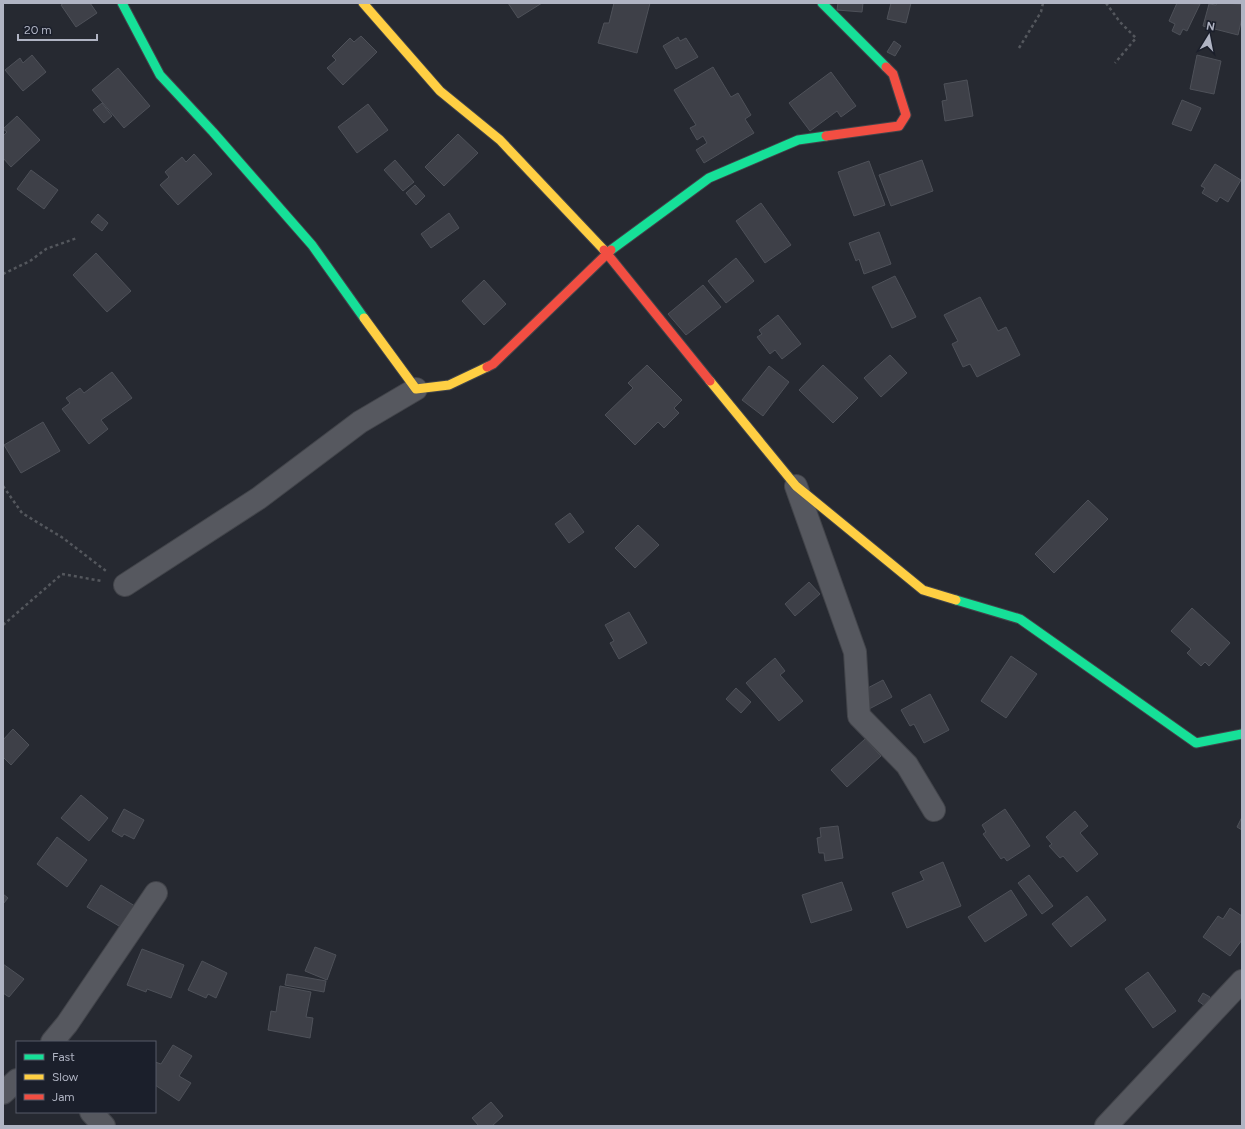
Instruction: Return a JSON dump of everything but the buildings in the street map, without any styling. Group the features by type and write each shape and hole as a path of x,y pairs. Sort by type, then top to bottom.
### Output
{"street":[{"path":"122,3 160,75 213,132 312,245 416,389"},
{"path":"363,3 440,91 500,140 606,253 796,486 923,590 1020,619 1196,743 1242,734"},
{"path":"126,585 259,498 360,422 416,389 449,385 492,364 606,253 708,178 798,140 899,126 906,115 893,74 822,3"},
{"path":"796,486 855,652 859,716 907,765 934,810"},
{"path":"53,1041 67,1024 156,893"},
{"path":"1106,1126 1240,987"},
{"path":"3,1093 16,1081"},
{"path":"92,1113 104,1126"}],"path":[{"path":"1019,48 1041,12 1043,3"},
{"path":"1106,3 1120,22 1136,38 1115,63"},
{"path":"3,274 30,261 46,248 77,238"},
{"path":"3,486 22,513 63,538 126,585"},
{"path":"3,625 62,574 126,585"}],"traffic: fast":[{"path":"122,3 160,75 213,132 312,245 364,318"},
{"path":"822,3 886,67"},
{"path":"611,250 709,178 798,140 826,136"},
{"path":"956,600 1020,619 1196,743 1242,734"}],"traffic: slow":[{"path":"363,3 440,91 500,140 604,250"},
{"path":"364,318 416,389 449,385 487,367"},
{"path":"710,381 796,486 923,590 956,600"}],"traffic: jam":[{"path":"826,136 899,126 906,115 893,74 886,67"},
{"path":"604,250 710,381"},
{"path":"487,367 493,364 611,250"}]}
